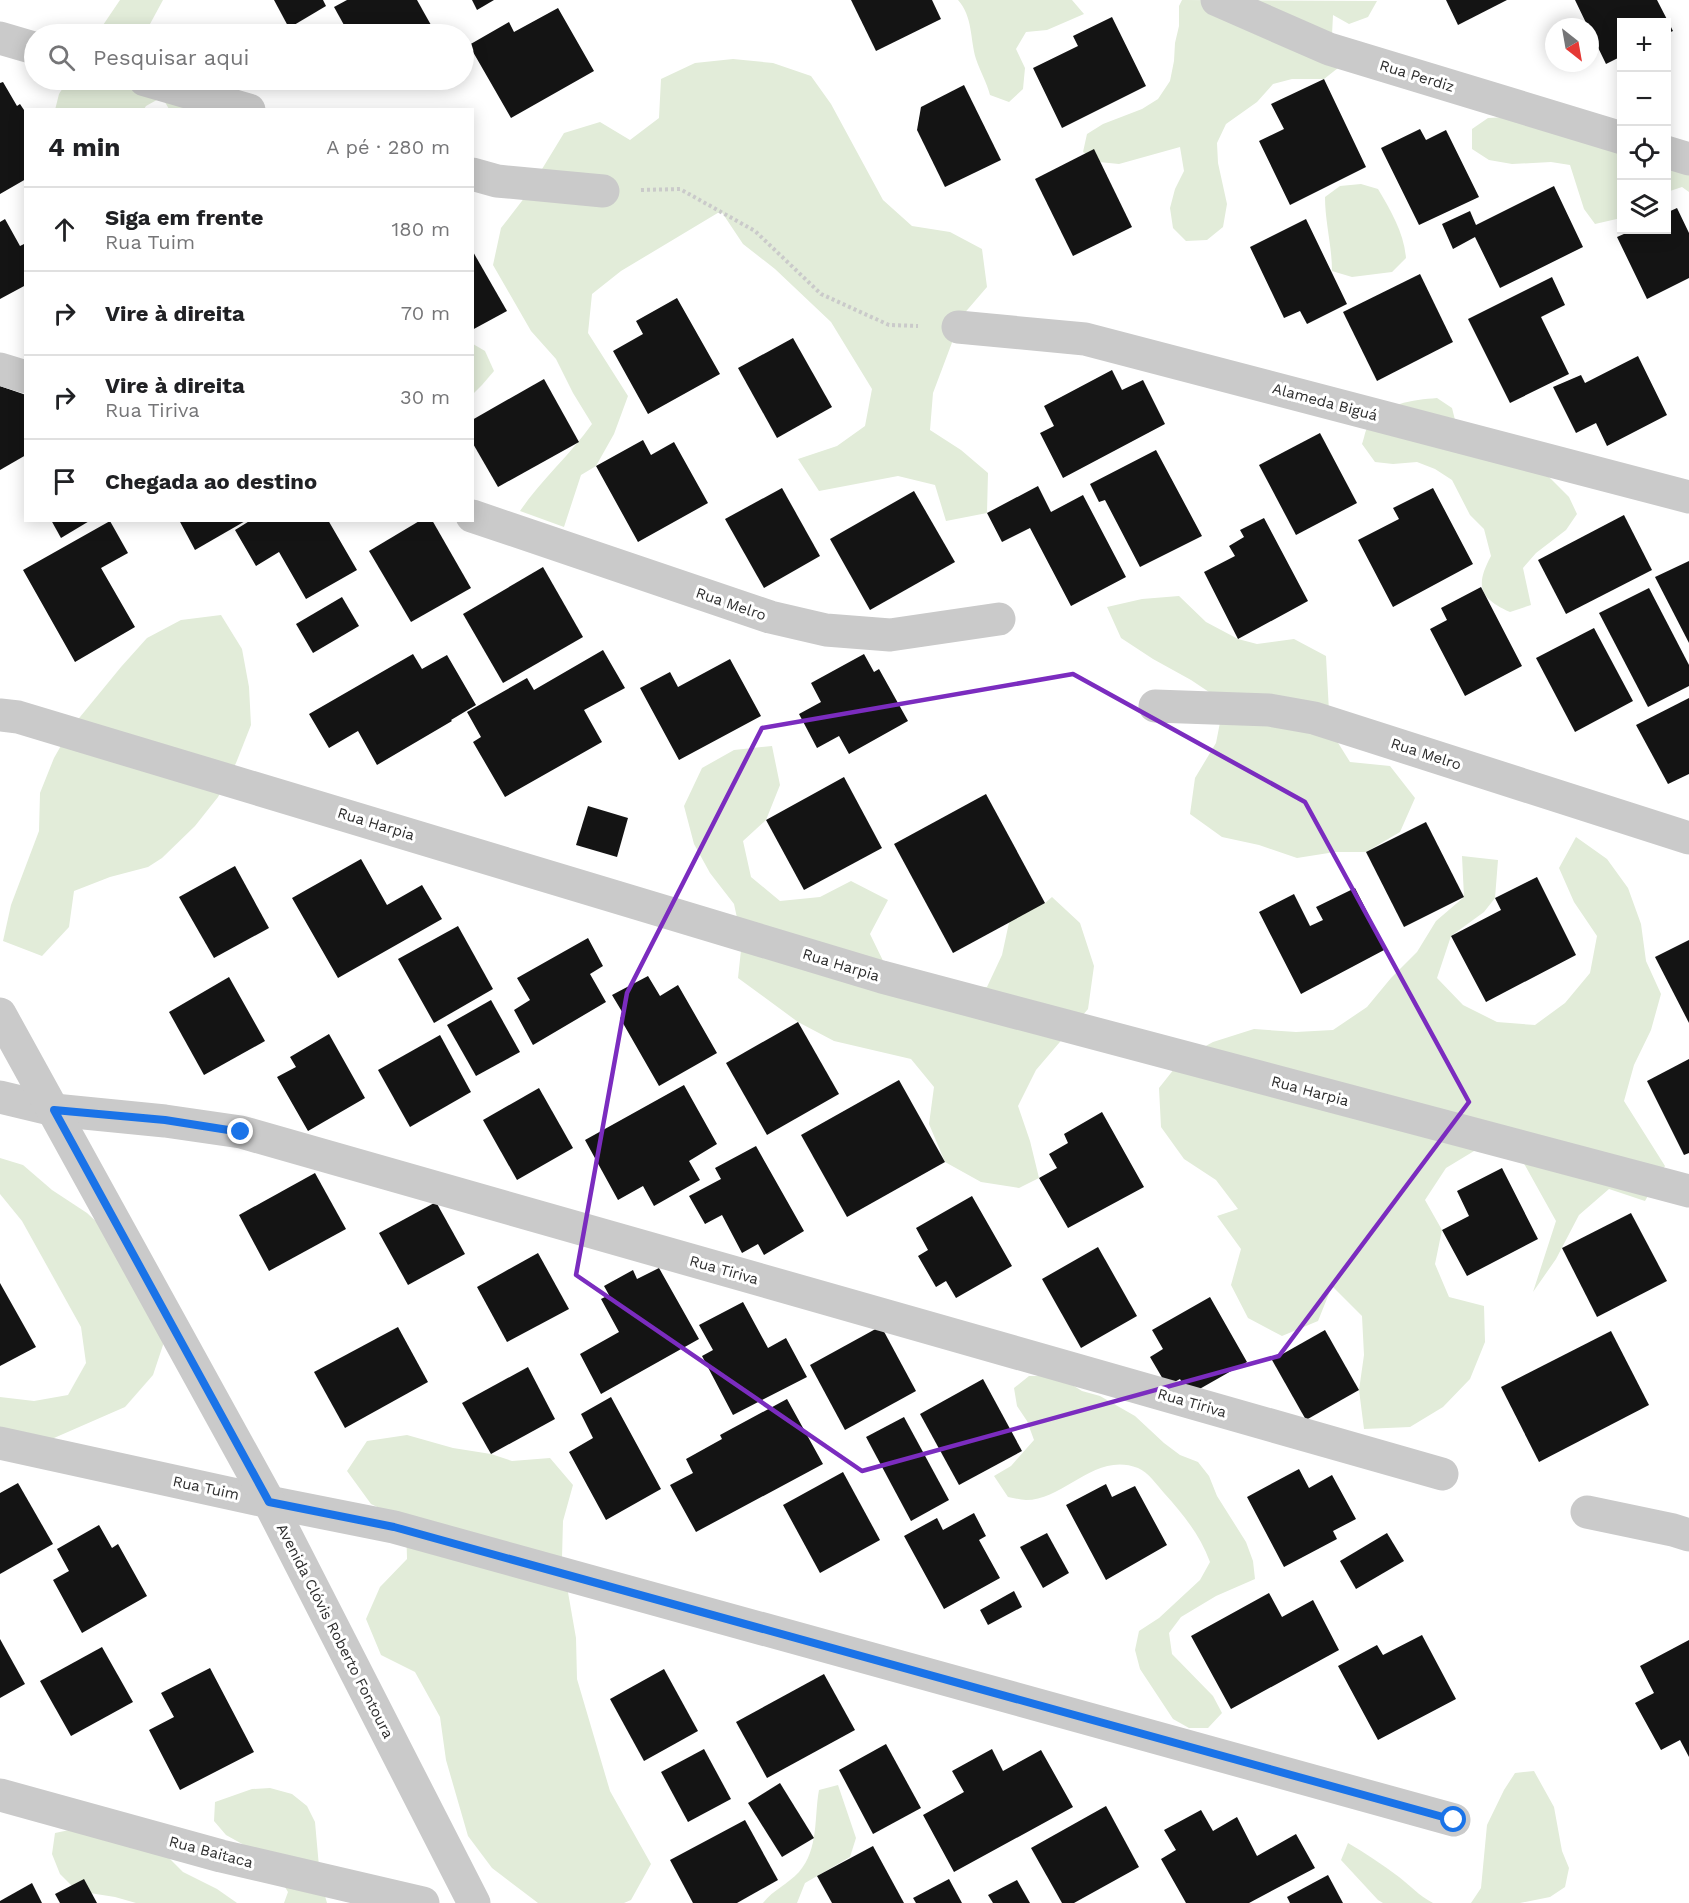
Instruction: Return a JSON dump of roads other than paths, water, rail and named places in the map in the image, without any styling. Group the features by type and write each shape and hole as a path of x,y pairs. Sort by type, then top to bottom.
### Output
{"street":[{"name":"Rua Perdiz","path":"1217,0 1329,49 1617,136"},
{"path":"0,38 24,45"},
{"path":"180,90 242,108"},
{"path":"1671,154 1689,159"},
{"path":"474,175 497,181 603,191"},
{"name":"Alameda Biguá","path":"958,327 1085,339 1689,497"},
{"path":"0,369 24,376"},
{"name":"Rua Melro","path":"474,517 770,617 826,630 890,635 999,619"},
{"name":"Rua Melro","path":"1155,705 1269,710 1314,718 1689,838"},
{"name":"Rua Harpia","path":"0,714 18,717 882,977 1689,1191"},
{"name":"Avenida Clóvis Roberto Fontoura","path":"0,1014 269,1502 474,1903"},
{"name":"Rua Tiriva","path":"0,1097 54,1110 165,1120 241,1132 1442,1474"},
{"name":"Rua Tuim","path":"0,1443 394,1527 1454,1820"},
{"path":"1587,1512 1689,1535"},
{"name":"Rua Baitaca","path":"0,1795 221,1856 423,1903"}]}
